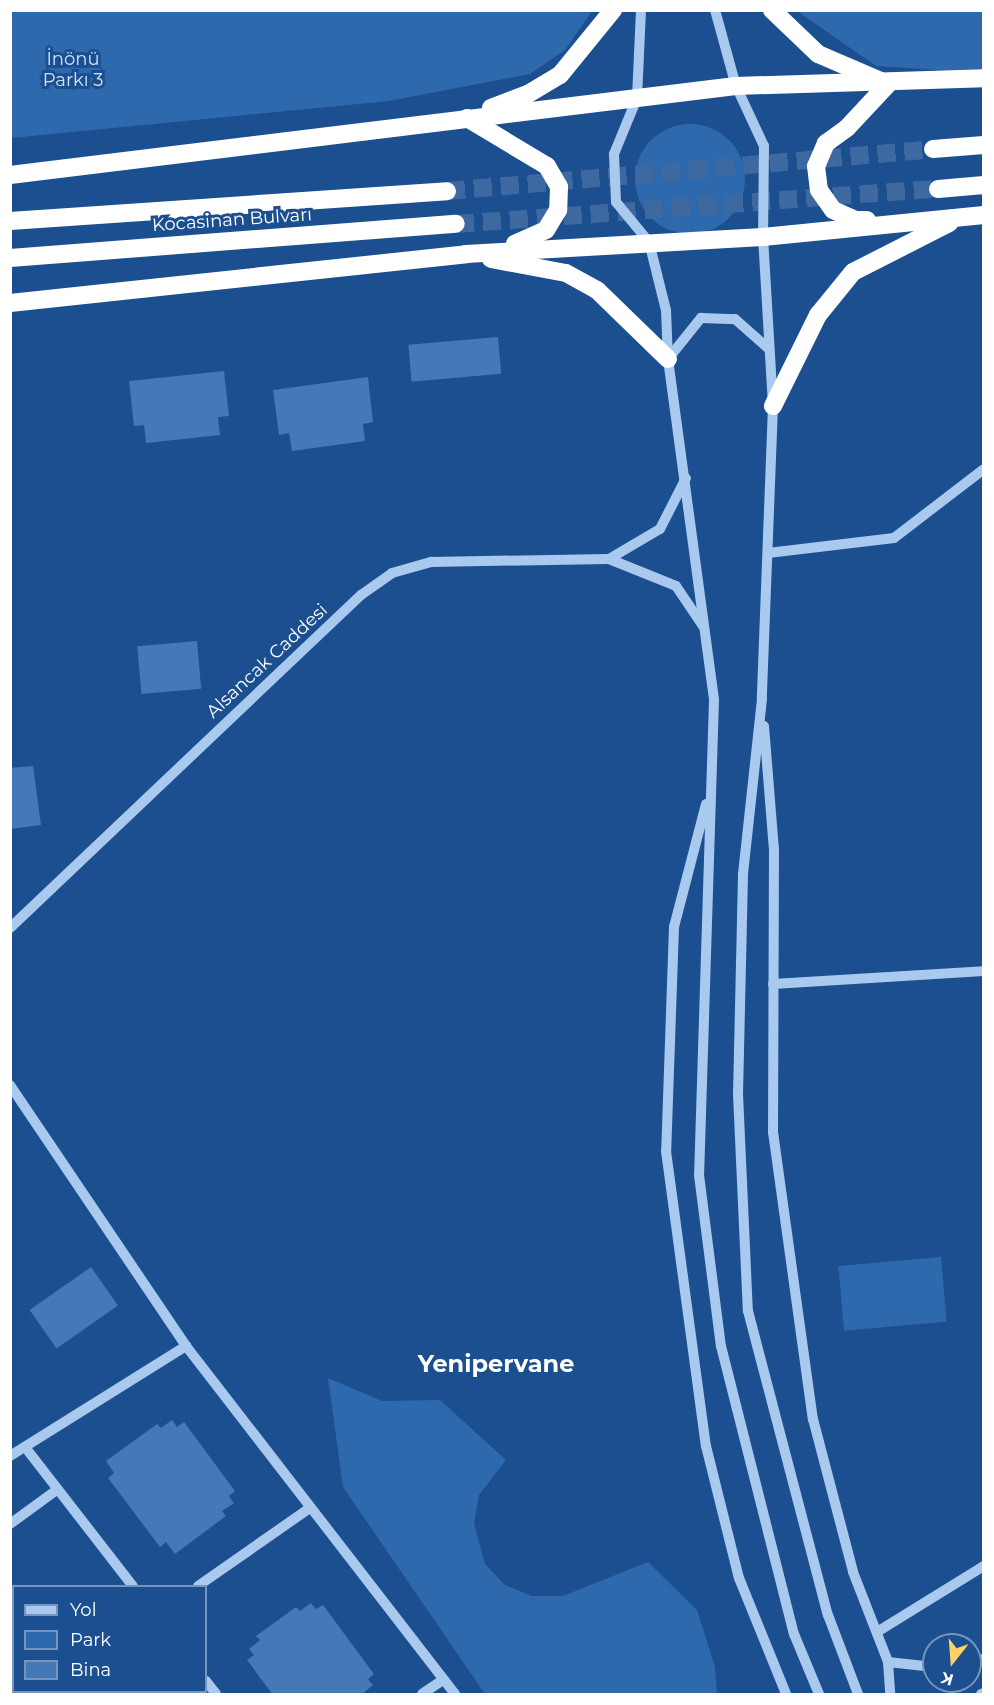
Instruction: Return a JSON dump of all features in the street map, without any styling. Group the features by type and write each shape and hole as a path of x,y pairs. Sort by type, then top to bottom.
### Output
{"highway":[{"path":"467,118 528,94 560,75 613,10"},
{"path":"772,10 818,54 888,84"},
{"path":"10,175 736,86 888,84 984,78"},
{"path":"888,84 847,128 826,143 819,154 816,179 825,201 833,210 855,220 964,217"},
{"path":"466,254 537,237 554,221 560,199 554,175 547,166 467,118"},
{"path":"933,149 984,145"},
{"path":"938,189 984,185"},
{"name":"Kocasinan Bulvarı","path":"10,221 447,191"},
{"path":"10,303 466,254 763,237 984,215"},
{"path":"773,406 818,315 854,272 896,247 964,217"},
{"name":"Kocasinan Bulvarı","path":"10,258 456,224"},
{"path":"466,254 566,273 597,290 668,359"}],"street":[{"path":"641,10 637,98 614,154 616,202 649,242 666,310 668,359 686,477 714,700 699,1175 721,1346 794,1634 819,1695"},
{"path":"715,10 736,86 764,146 763,237 773,406 762,699 743,875 738,1071 748,1311 828,1614 858,1695"},
{"path":"668,359 701,318 735,319 769,349"},
{"path":"768,553 894,538 984,469"},
{"name":"Alsancak Caddesi","path":"609,559 660,529 686,477"},
{"name":"Alsancak Caddesi","path":"10,928 378,581 431,562 609,559 676,586 705,629"},
{"path":"762,699 774,849 773,1132 813,1419 853,1572 888,1662 890,1695"},
{"path":"711,787 674,927 666,1151 706,1446 739,1578 786,1695"},
{"path":"773,984 984,971"},
{"path":"10,1084 186,1346 455,1695"},
{"path":"10,1456 186,1346"},
{"path":"25,1447 131,1585"},
{"path":"10,1524 58,1489"},
{"path":"201,1585 310,1508"},
{"path":"877,1632 984,1566"},
{"path":"888,1662 922,1666"},
{"path":"422,1695 443,1680"},
{"path":"207,1682 216,1695"}],"green space":[{"name":"İnönü Parkı 3","path":"11,10 592,11 565,50 530,74 389,101 11,138"},
{"path":"797,11 983,11 983,73 876,66"},
{"path":"690,124 711,128 729,140 741,158 745,179 741,200 729,218 711,230 690,234 669,230 651,218 639,200 635,179 639,158 651,140 669,128"},
{"path":"941,1257 947,1322 844,1331 838,1266"},
{"path":"328,1378 382,1401 440,1400 506,1460 479,1495 474,1523 485,1564 505,1585 532,1596 563,1596 648,1562 697,1610 715,1667 717,1694 485,1694 343,1487"}],"building":[{"path":"498,337 501,374 412,382 408,345"},
{"path":"224,371 229,416 218,417 220,435 146,443 144,425 134,426 129,381"},
{"path":"368,377 373,422 363,424 365,441 292,451 289,433 279,435 273,390"},
{"path":"197,641 201,689 141,694 137,646"},
{"path":"33,766 41,825 10,829 10,768"},
{"path":"91,1267 118,1306 57,1349 30,1310"},
{"path":"172,1420 177,1427 184,1422 235,1491 229,1496 234,1503 222,1511 226,1516 175,1554 166,1542 160,1547 108,1478 114,1473 106,1461 157,1424 161,1428"},
{"path":"311,1603 316,1609 323,1605 374,1674 368,1679 373,1685 361,1695 273,1695 247,1660 254,1655 249,1649 260,1640 256,1636 296,1607 300,1611"}],"tunnel":[{"path":"447,191 933,149"},
{"path":"456,224 938,189"}],"district":[{"name":"Yenipervane","path":"496,1364"}]}
